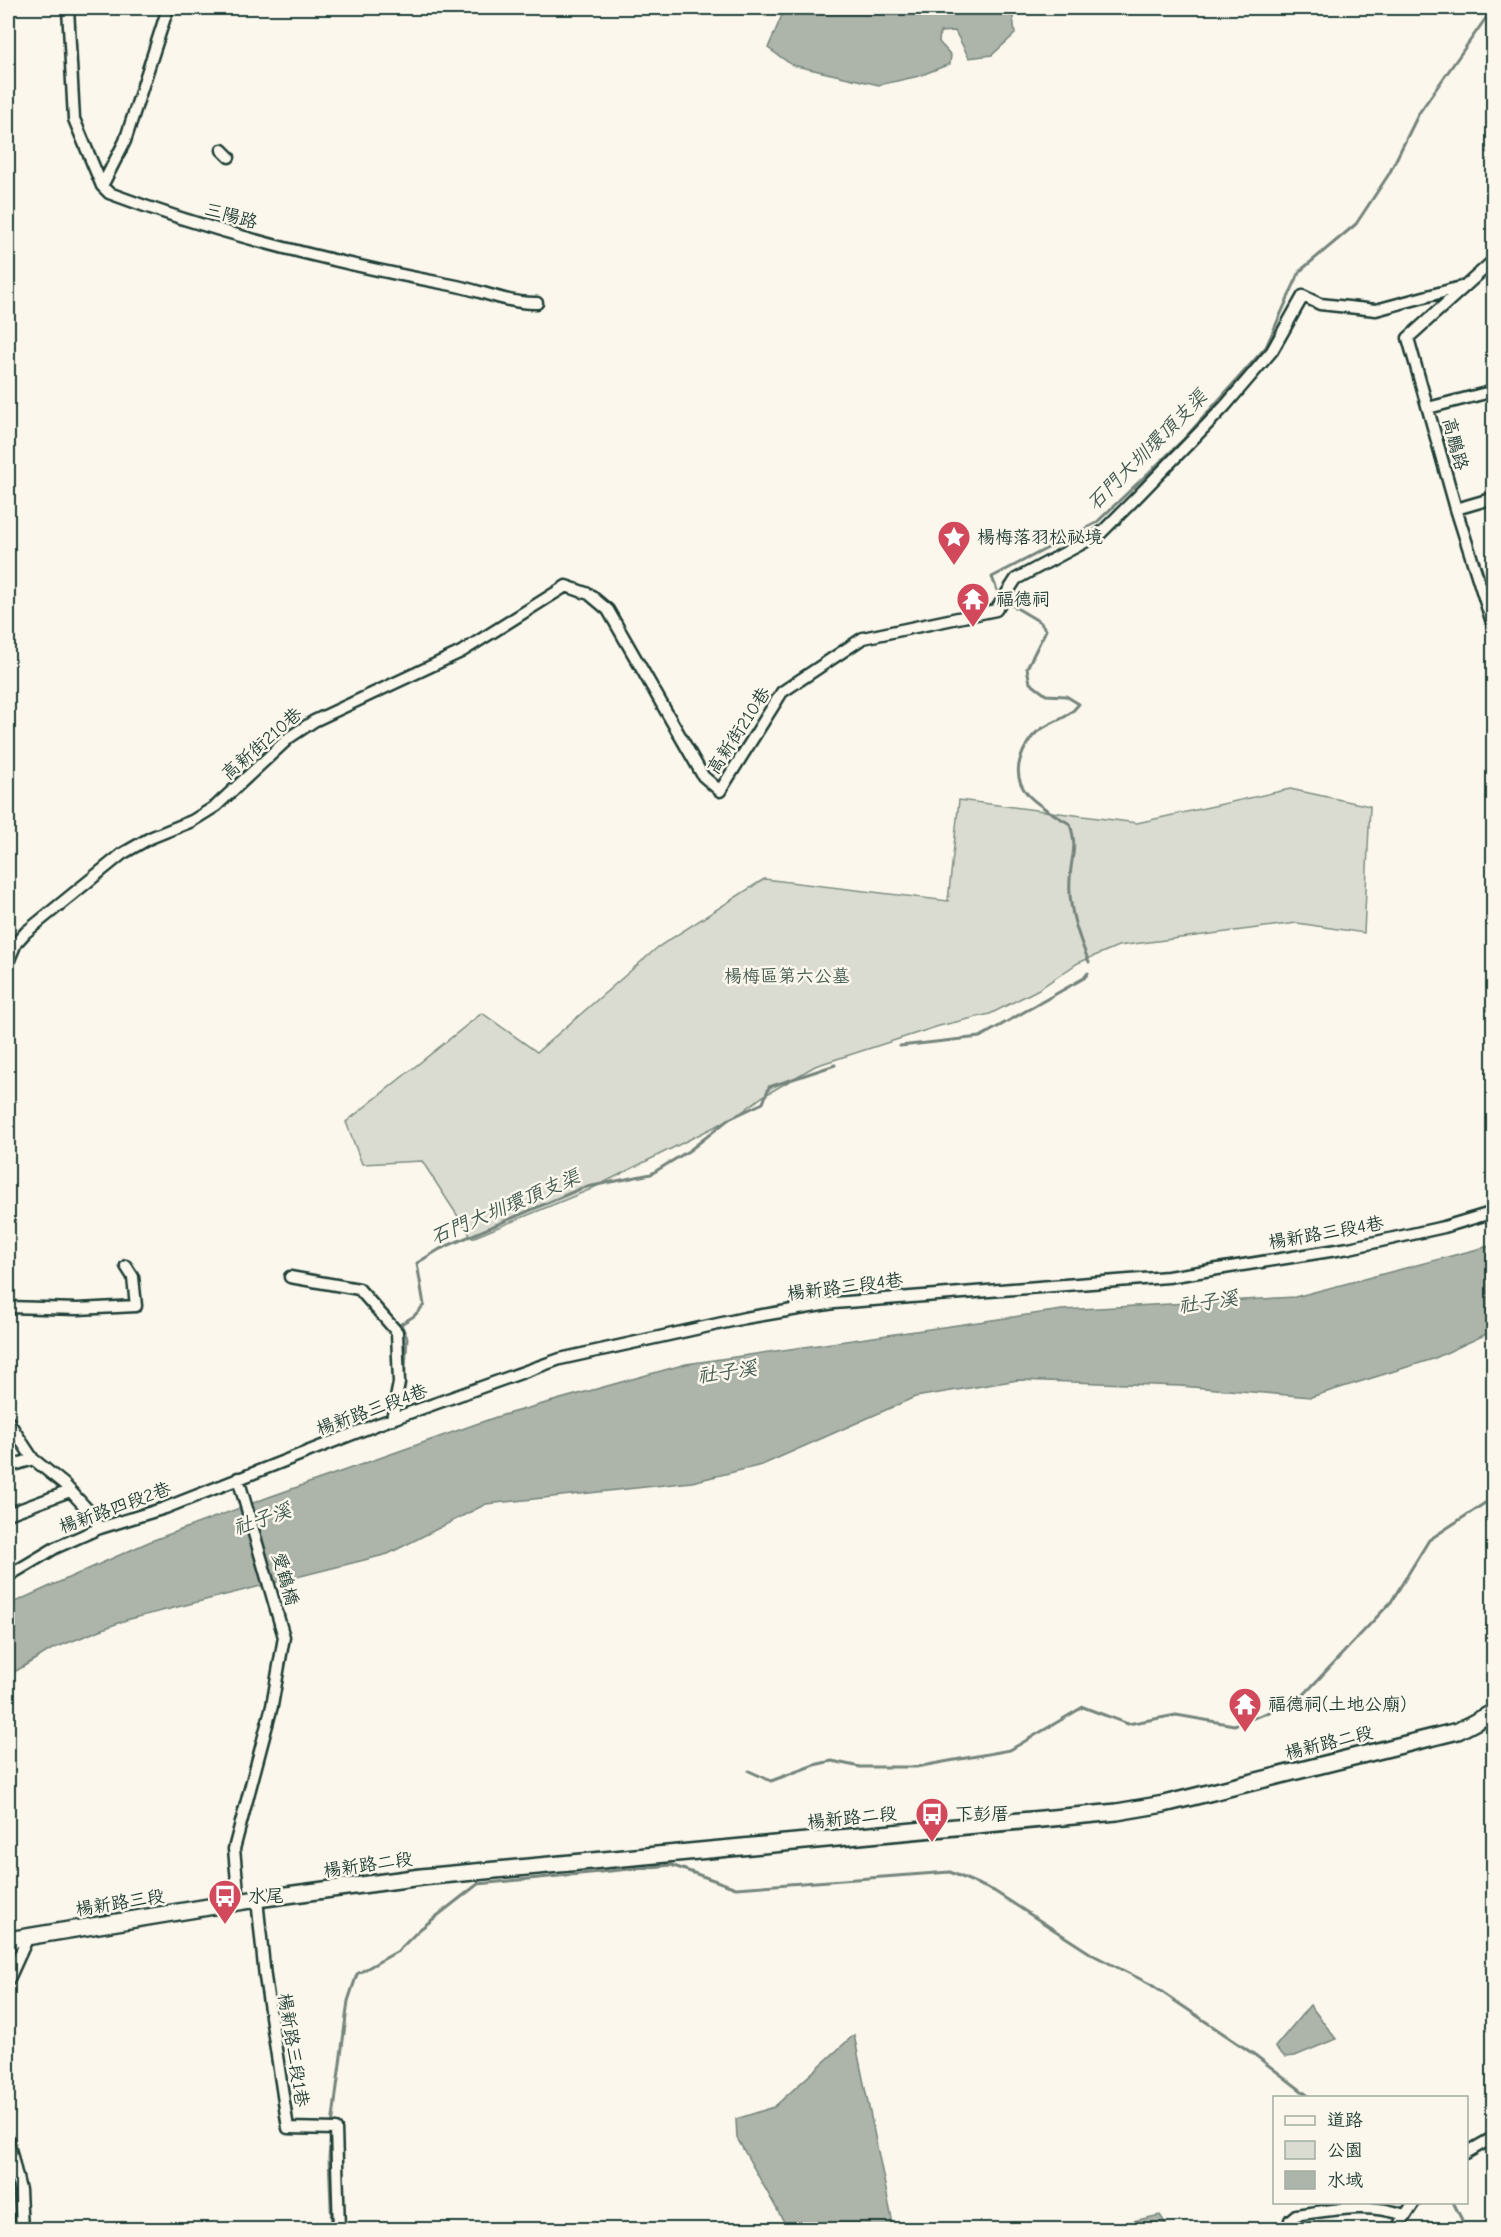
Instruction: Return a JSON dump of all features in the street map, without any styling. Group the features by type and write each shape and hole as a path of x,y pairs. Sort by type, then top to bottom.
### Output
{"main road":[{"name":"楊新路二段","path":"239,1904 257,1899 521,1866 1117,1812 1164,1804 1458,1731 1494,1712"},
{"name":"楊新路三段","path":"8,1940 239,1904"}],"street":[{"path":"68,8 74,119 102,186"},
{"path":"102,186 125,141 168,8"},
{"name":"三陽路","path":"102,186 109,193 204,227 367,269 460,286 521,303 537,303"},
{"path":"1461,287 1494,260"},
{"name":"高鵬路","path":"1461,287 1408,338 1456,509 1490,605 1494,629"},
{"name":"高新街210巷","path":"8,962 16,944 26,932 122,854 150,838 192,821 216,806 290,737 314,721 461,652 566,586 589,594 608,610 703,776 720,791 782,692 863,638 996,610 1016,579 1100,534 1225,405 1272,351 1303,296 1320,304 1376,310 1461,287"},
{"path":"1428,408 1494,391"},
{"path":"1456,509 1494,498"},
{"name":"楊新路三段4巷","path":"238,1478 392,1419 560,1359 745,1318 834,1303 1168,1277 1349,1248 1443,1227 1494,1212"},
{"path":"8,1307 78,1309 136,1306 133,1277 126,1266"},
{"path":"290,1277 359,1288 397,1332 399,1383 392,1419"},
{"path":"8,1420 33,1459 70,1491 100,1528"},
{"path":"8,1467 33,1459"},
{"name":"愛鶴橋","path":"238,1478 284,1636 272,1706 234,1849 239,1904"},
{"name":"楊新路四段2巷","path":"8,1576 55,1548 100,1528 165,1508 238,1478"},
{"path":"8,1514 70,1491"},
{"name":"楊新路三段1巷","path":"257,1899 265,1977 288,2128 331,2129 339,2229"},
{"path":"8,1981 27,1937"},
{"path":"1468,2152 1494,2137"},
{"path":"8,2140 20,2190 22,2229"},
{"path":"1396,2229 1412,2204"},
{"path":"1289,2229 1290,2220 1296,2215 1344,2209 1386,2208 1404,2215"}],"green space":[{"name":"楊梅區第六公墓","path":"1290,789 1370,806 1364,933 1297,923 1118,946 1078,963 1039,989 990,1014 939,1026 815,1066 762,1097 738,1115 589,1190 472,1238 422,1161 362,1164 346,1122 482,1013 537,1052 658,947 764,879 948,901 959,800 1137,823"}],"water":[{"path":"785,8 1012,8 1015,34 992,55 969,58 955,31 940,32 939,42 951,55 950,64 919,76 879,85 792,65 768,48"},
{"path":"1493,1245 1493,1331 1433,1359 1311,1397 1180,1386 1018,1380 915,1397 762,1465 692,1482 486,1504 388,1554 126,1620 52,1649 8,1676 8,1605 151,1541 496,1417 686,1364 1062,1310 1295,1297"},
{"path":"1310,2005 1336,2039 1295,2056 1285,2057 1275,2047"},
{"path":"854,2035 892,2219 891,2229 788,2229 737,2138 736,2119 774,2107"},
{"path":"1160,2215 1169,2229 1124,2229 1129,2222"}],"waterway":[{"name":"石門大圳環頂支渠","path":"1089,962 1072,911 1070,879 1074,846 1070,824 1032,799 1020,782 1018,772 1023,753 1034,735 1069,714 1079,704 1066,696 1046,695 1030,683 1027,668 1046,630 1040,622 1000,598 992,577 1096,523 1184,439 1266,347 1300,271 1356,224 1389,174 1419,113 1493,8"},
{"name":"石門大圳環頂支渠","path":"900,1046 980,1037 1084,978 1088,973"},
{"name":"石門大圳環頂支渠","path":"404,1383 407,1338 401,1324 414,1316 424,1305 417,1263 440,1249 582,1188 651,1174 690,1150 729,1119 763,1103 769,1087 835,1065"},
{"name":"石門大圳環頂支渠","path":"401,1406 403,1389"},
{"name":"社子溪","path":"749,1771 771,1781 814,1765 832,1761 860,1767 916,1767 1010,1750 1083,1707 1128,1724 1176,1715 1234,1725 1297,1702 1391,1602 1429,1540 1494,1497"},
{"path":"332,2126 348,2001 357,1974 398,1951 419,1930 478,1884 671,1865 736,1888 950,1872 994,1891 1093,1955 1150,1984 1255,2055 1308,2096"},
{"path":"331,2135 329,2157 332,2230"},
{"path":"1454,2204 1467,2230"}],"place":[{"name":"楊梅落羽松祕境","path":"954,566"},
{"name":"福德祠","path":"973,628"},
{"name":"福德祠(土地公廟)","path":"1245,1733"},
{"name":"下彭厝","path":"932,1843"},
{"name":"水尾","path":"225,1925"}]}
